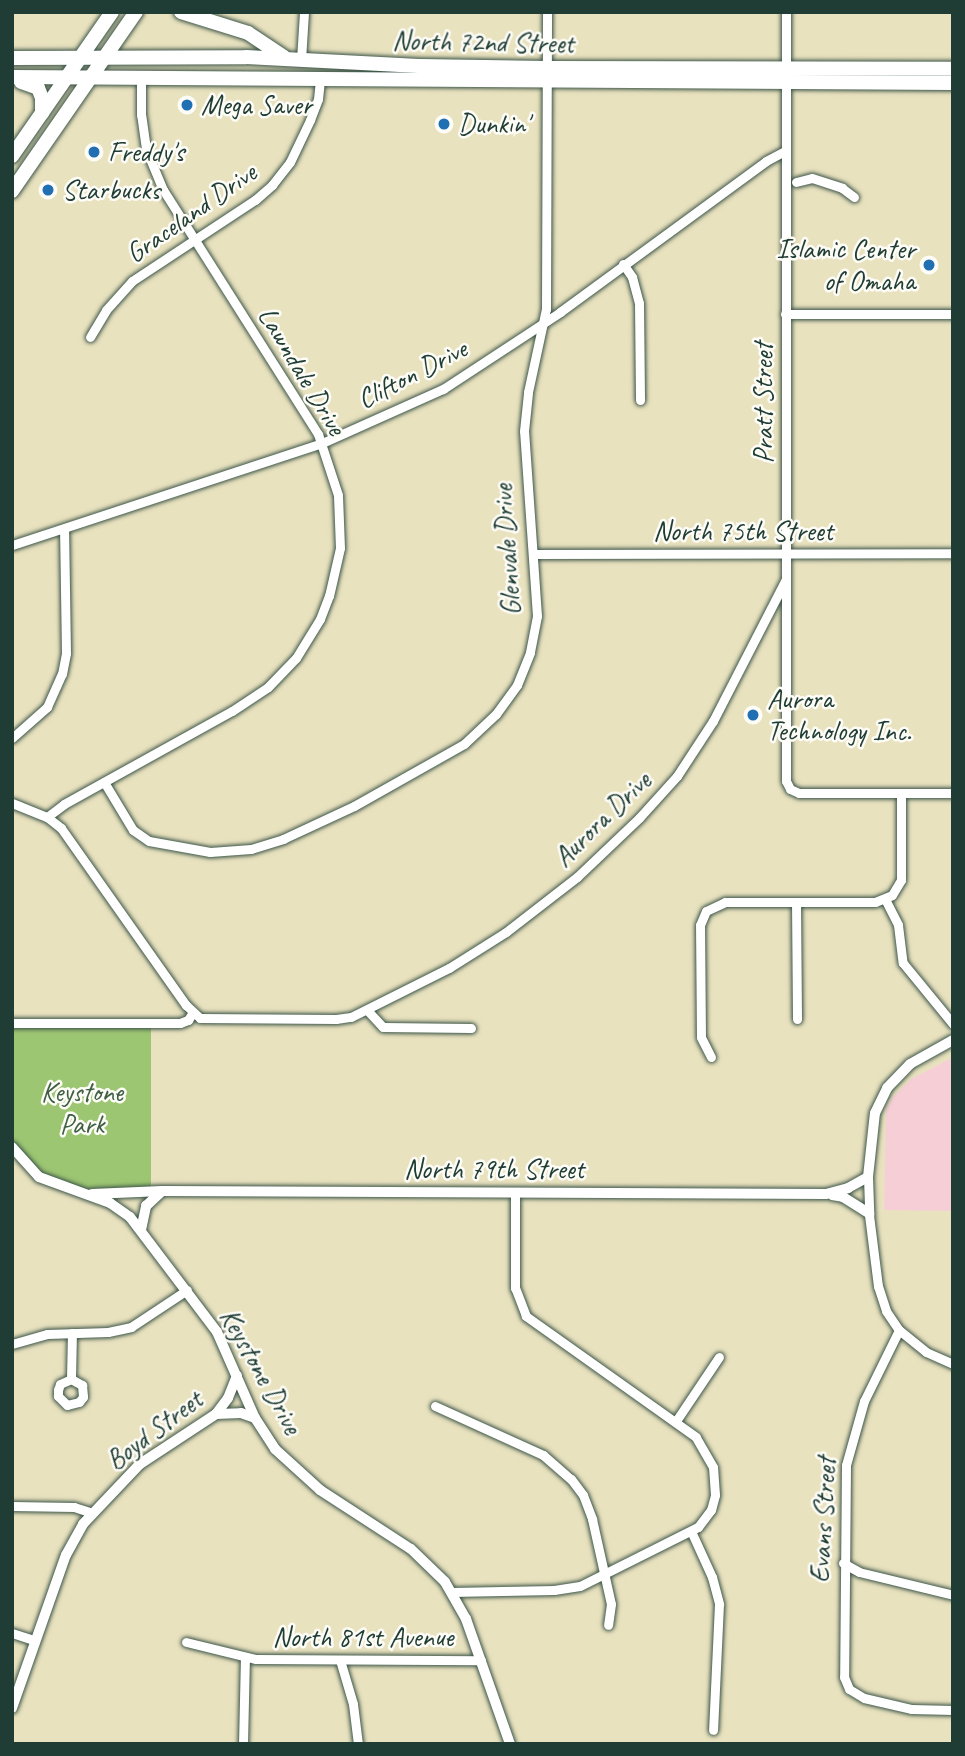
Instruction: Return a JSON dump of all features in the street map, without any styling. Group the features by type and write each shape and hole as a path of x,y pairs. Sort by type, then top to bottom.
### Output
{"main road":[{"path":"12,156 113,12"},
{"path":"12,191 136,12"},
{"path":"181,12 248,33 271,51 294,60"},
{"name":"North 72nd Street","path":"12,58 105,55 294,60 546,75"},
{"name":"North 72nd Street","path":"786,76 953,69"},
{"name":"North 72nd Street","path":"12,79 67,77 320,80 546,75 786,76 953,83"},
{"path":"12,79 38,88 42,98 42,113"}],"street":[{"path":"294,60 304,12"},
{"name":"Glenvale Drive","path":"104,782 130,825 142,837 210,852 264,846 354,807 464,744 487,724 507,701 524,669 535,633 538,601 524,432 546,309 547,12"},
{"name":"Pratt Street","path":"786,12 786,781 792,791 901,793"},
{"name":"Lawndale Drive","path":"47,817 252,699 283,673 308,641 330,596 340,548 338,495 322,443 163,190 146,149 141,125 141,78"},
{"name":"Graceland Drive","path":"90,337 106,310 132,281 255,200 281,175 317,103 320,80"},
{"name":"Clifton Drive","path":"12,545 322,443 443,389 542,324 765,161 785,151"},
{"path":"785,181 806,186 818,181 842,188 854,197"},
{"path":"623,264 632,277 639,303 640,400"},
{"path":"785,314 953,314"},
{"path":"12,738 26,729 47,707 62,674 66,653 64,529"},
{"name":"North 75th Street","path":"534,554 953,554"},
{"name":"Aurora Drive","path":"193,1012 200,1018 335,1020 367,1010 449,968 506,932 577,877 639,818 677,776 713,721 785,581"},
{"path":"711,1057 701,1037 700,925 706,911 725,902 874,902 885,899 894,894 901,880 901,793 953,793"},
{"path":"12,803 47,817 61,828 193,1012 188,1020 180,1023 12,1023"},
{"path":"885,899 898,925 901,958 906,970 953,1024"},
{"path":"796,902 797,1019"},
{"path":"367,1010 383,1027 471,1028"},
{"path":"953,1040 910,1064 887,1088 875,1113 869,1177 869,1213 881,1298 898,1330 926,1352 953,1364"},
{"name":"Keystone Drive","path":"12,1147 39,1177 118,1207 141,1230 217,1332 255,1418 275,1449 298,1474 411,1549 451,1592 463,1611 510,1744"},
{"name":"North 79th Street","path":"826,1194 848,1188 869,1177"},
{"path":"141,1230 145,1206 162,1191"},
{"name":"North 79th Street","path":"88,1194 162,1191 826,1194 843,1197 869,1213"},
{"path":"515,1192 515,1288 526,1316 676,1421 701,1444 715,1477 711,1510 701,1525 691,1531 712,1577 719,1604 713,1730"},
{"path":"12,1344 47,1334 107,1332 131,1327 187,1290"},
{"name":"Evans Street","path":"898,1330 864,1401 850,1444 843,1487 844,1677 849,1689 864,1698 911,1709 953,1710"},
{"path":"71,1379 72,1333"},
{"path":"676,1421 719,1357"},
{"name":"Boyd Street","path":"12,1708 66,1555 92,1513 140,1464 216,1414 228,1398 237,1376"},
{"path":"435,1406 543,1455 565,1472 587,1506 611,1604 608,1625"},
{"path":"216,1414 231,1412 255,1418"},
{"path":"12,1506 74,1507 92,1513"},
{"name":"North 81st Avenue","path":"451,1592 562,1590 604,1574 691,1531"},
{"path":"843,1563 859,1572 953,1595"},
{"path":"12,1633 34,1640"},
{"name":"North 81st Avenue","path":"186,1642 245,1658 481,1660"},
{"path":"243,1744 245,1658"},
{"path":"340,1660 353,1704 358,1744"}],"shaded area":[{"path":"953,1057 953,1211 884,1210 886,1109 893,1097 911,1079"}],"green space":[{"name":"Keystone Park","path":"12,1027 151,1028 151,1188 83,1189 37,1171 18,1149 12,1140"}],"place":[{"name":"Mega Saver","path":"187,105"},
{"name":"Dunkin'","path":"444,124"},
{"name":"Freddy's","path":"94,152"},
{"name":"Starbucks","path":"48,190"},
{"name":"Islamic Center of Omaha","path":"929,265"},
{"name":"Aurora Technology Inc.","path":"753,715"}]}
